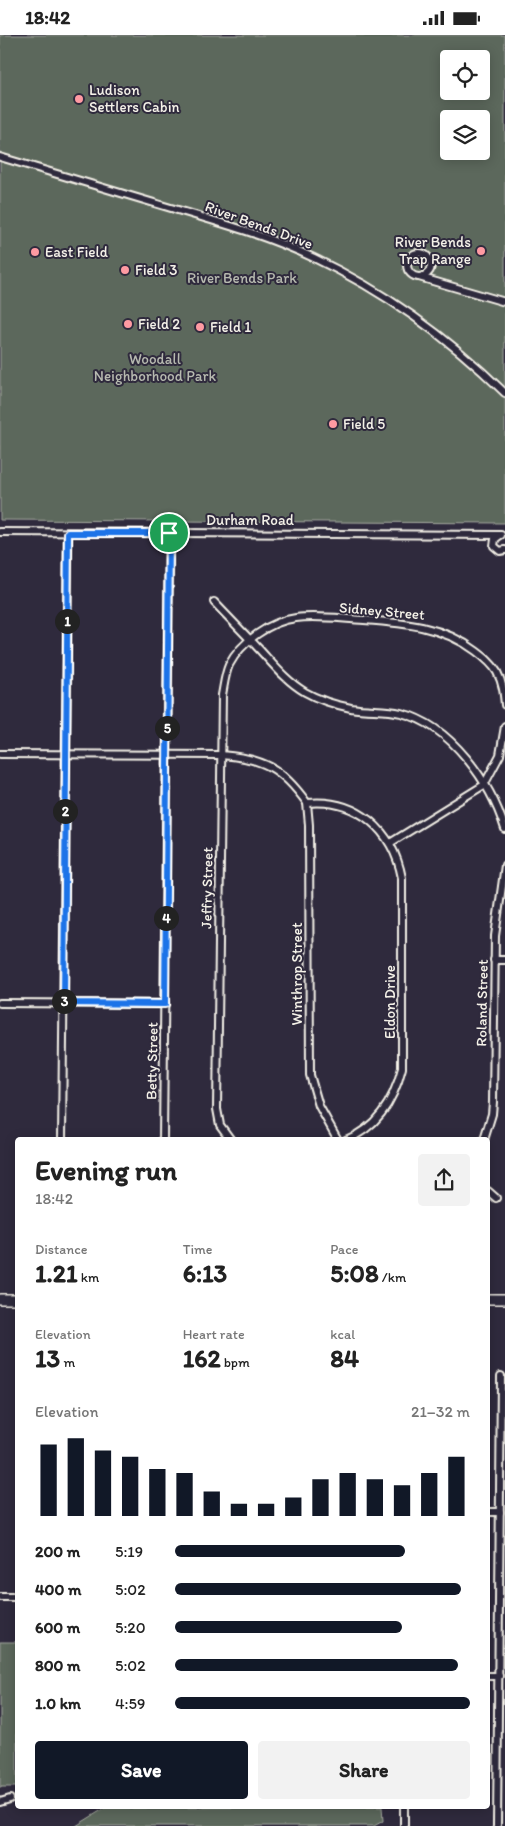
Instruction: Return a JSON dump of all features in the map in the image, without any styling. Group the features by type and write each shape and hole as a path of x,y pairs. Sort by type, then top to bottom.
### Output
{"main road":[{"path":"0,1299 15,1299"},
{"path":"490,1299 505,1299"}],"street":[{"name":"River Bends Drive","path":"0,157 252,232 313,257 381,294 428,325 476,364 505,393"},
{"path":"430,280 431,264 428,257 421,253 413,254 408,260 407,268 412,274 419,277 505,302"},
{"path":"419,277 423,277 429,272"},
{"name":"Durham Road","path":"0,532 503,535"},
{"path":"62,1137 68,533"},
{"name":"Betty Street","path":"163,1137 169,533"},
{"path":"488,535 494,546 500,551 505,550"},
{"path":"494,546 495,539 503,535"},
{"path":"214,602 293,684 319,699 351,708 399,712 411,716 428,724 456,745 484,785 501,816 505,829"},
{"name":"Sidney Street","path":"250,640 268,628 295,618 361,620 425,626 457,639 488,660 500,679 505,705"},
{"name":"Jeffry Street","path":"229,1137 220,1125 217,1109 222,695 230,664 236,654 250,640"},
{"path":"390,843 484,785 500,755 505,726"},
{"path":"0,754 221,755 242,757 264,763 275,770 299,792 306,803"},
{"name":"Eldon Drive","path":"306,803 318,801 351,808 371,821 390,843 400,869 403,891 402,1068 396,1089 382,1113 364,1131 352,1137"},
{"name":"Winthrop Street","path":"306,803 309,825 310,1075 319,1106 336,1137"},
{"name":"Roland Street","path":"485,1137 492,1114 493,1102 495,937 505,865"},
{"path":"494,960 505,960"},
{"path":"0,1003 165,1004"},
{"path":"490,1193 496,1199"},
{"path":"497,1826 501,1376"},
{"path":"490,1512 500,1512"},
{"path":"0,1597 15,1597"},
{"path":"490,1676 499,1676"},
{"path":"0,1802 10,1799"},
{"path":"404,1809 404,1826"}],"green space":[{"name":"River Bends Park","path":"0,35 505,35 505,523 0,520"},
{"path":"0,1642 15,1642 15,1787 0,1787"},
{"path":"103,1809 382,1809 383,1821 374,1826 76,1826"}],"place":[{"name":"Ludison Settlers Cabin","path":"79,99"},
{"name":"River Bends Trap Range","path":"481,251"},
{"name":"East Field","path":"35,252"},
{"name":"Field 3","path":"125,270"},
{"name":"Field 2","path":"128,324"},
{"name":"Field 1","path":"200,327"},
{"name":"Field 5","path":"333,424"}],"route":[{"path":"68,533 169,533 165,1004 64,1003 68,533"}],"park label":[{"name":"Woodall Neighborhood Park","path":"155,368"}]}
